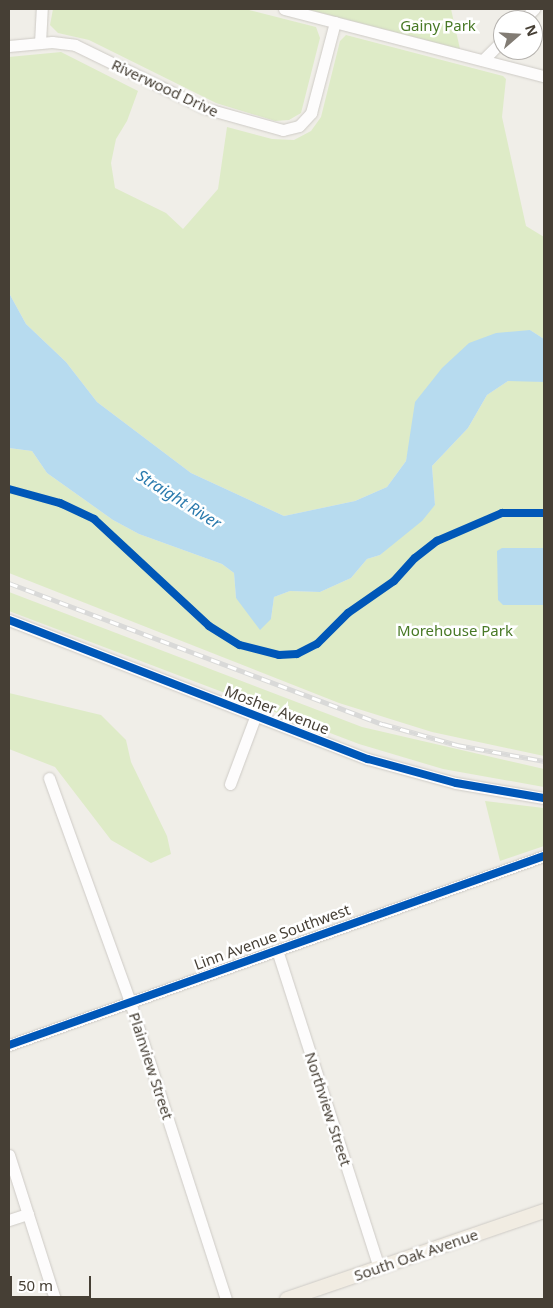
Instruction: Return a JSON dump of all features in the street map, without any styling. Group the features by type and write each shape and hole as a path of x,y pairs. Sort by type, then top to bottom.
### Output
{"main road":[{"name":"South Oak Avenue","path":"287,1299 544,1211"}],"street":[{"path":"40,43 42,9"},
{"path":"284,9 544,76"},
{"name":"Riverwood Drive","path":"9,46 40,43 75,45 204,108 283,130 299,126 311,113 335,22"},
{"path":"483,60 493,50"},
{"name":"Mosher Avenue","path":"9,620 255,717 409,771 500,793 544,798"},
{"path":"230,784 255,717"},
{"name":"Plainview Street","path":"49,778 130,1002 226,1299"},
{"name":"Linn Avenue Southwest","path":"9,1045 277,950 543,860"},
{"name":"Northview Street","path":"277,950 379,1268"},
{"path":"9,1154 55,1299"},
{"path":"9,1220 28,1214"}],"green space":[{"path":"53,9 245,9 316,27 320,38 301,113 289,120 275,121 216,103 89,40 58,33 50,25"},
{"name":"Gainy Park","path":"306,9 451,9 460,49"},
{"path":"346,35 503,76 506,79 502,117 526,226 544,237 544,339 530,330 410,442 406,461 387,487 355,501 284,516 191,473 97,402 66,362 26,324 9,293 9,57 61,52 138,91 127,121 116,139 111,163 115,188 166,213 183,229 218,189 227,127 272,139 294,140 311,131 321,117 340,41"},
{"name":"Morehouse Park","path":"508,381 544,382 544,756 432,732 339,703 9,573 9,448 32,451 47,473 113,520 139,534 222,564 234,573 236,598 271,619 274,597 290,591 320,592 351,578 367,559 380,555 435,505 432,466 468,428 487,395"},
{"path":"9,592 362,727 544,769 544,787 443,769 359,744 9,611"},
{"path":"9,693 101,715 126,740 131,762 167,836 171,854 151,863 111,840 55,767 9,749"},
{"path":"485,801 544,808 544,846 500,861"}],"water":[{"name":"Straight River","path":"9,293 26,324 66,362 97,402 191,473 284,516 355,501 387,487 406,461 415,402 442,368 469,343 496,333 530,330 544,339 544,382 508,381 487,395 468,428 432,466 435,505 422,521 380,555 367,559 351,578 320,592 290,591 274,597 271,619 260,630 236,598 234,573 222,564 139,534 113,520 47,473 32,451 9,448"},
{"path":"502,548 544,548 544,605 503,605 498,600 497,551"}],"railway":[{"path":"9,583 383,724 457,745 544,761"}],"cycle path":[{"path":"9,489 60,503 94,519 209,626 240,645 279,655 297,654 317,644 348,613 394,581 415,558 437,541 502,513 544,513"},
{"path":"9,620 368,759 456,783 544,798"},
{"path":"9,1045 544,856"}]}
